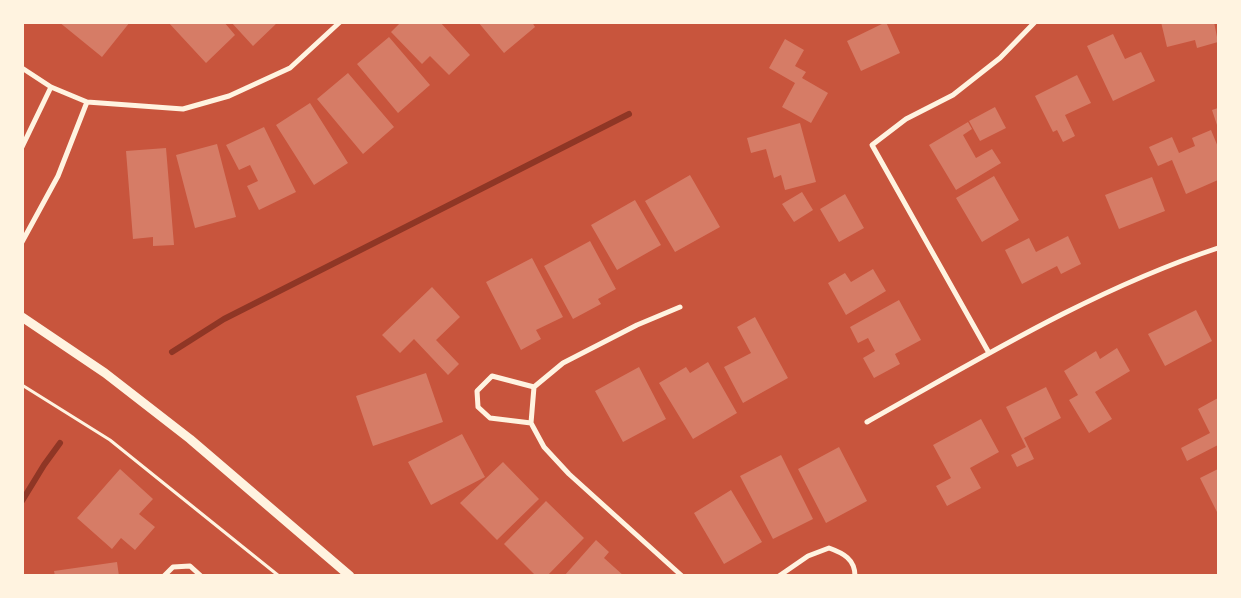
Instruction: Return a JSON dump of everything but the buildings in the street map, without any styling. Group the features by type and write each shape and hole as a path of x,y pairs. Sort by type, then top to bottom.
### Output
{"street":[{"path":"22,68 51,86 87,102 183,110 229,96 290,68 340,22"},
{"path":"989,353 872,145 906,119 953,95 1000,58 1035,22"},
{"path":"22,147 51,86"},
{"path":"22,242 58,176 87,102"},
{"path":"867,422 989,353 1102,295 1193,256 1218,248"},
{"path":"680,307 637,325 563,363 534,387 531,423 544,447 569,474 682,576"},
{"path":"22,316 105,373 190,439 350,576"},
{"path":"531,423 490,418 478,407 477,391 492,376 534,387"},
{"path":"779,576 808,556 829,548 845,554 855,568 855,576"},
{"path":"164,576 173,567 190,566 201,576"}],"path":[{"path":"22,385 110,440 278,576"}],"waterway":[{"path":"172,352 224,319 629,114"},
{"path":"22,501 60,443"}]}
